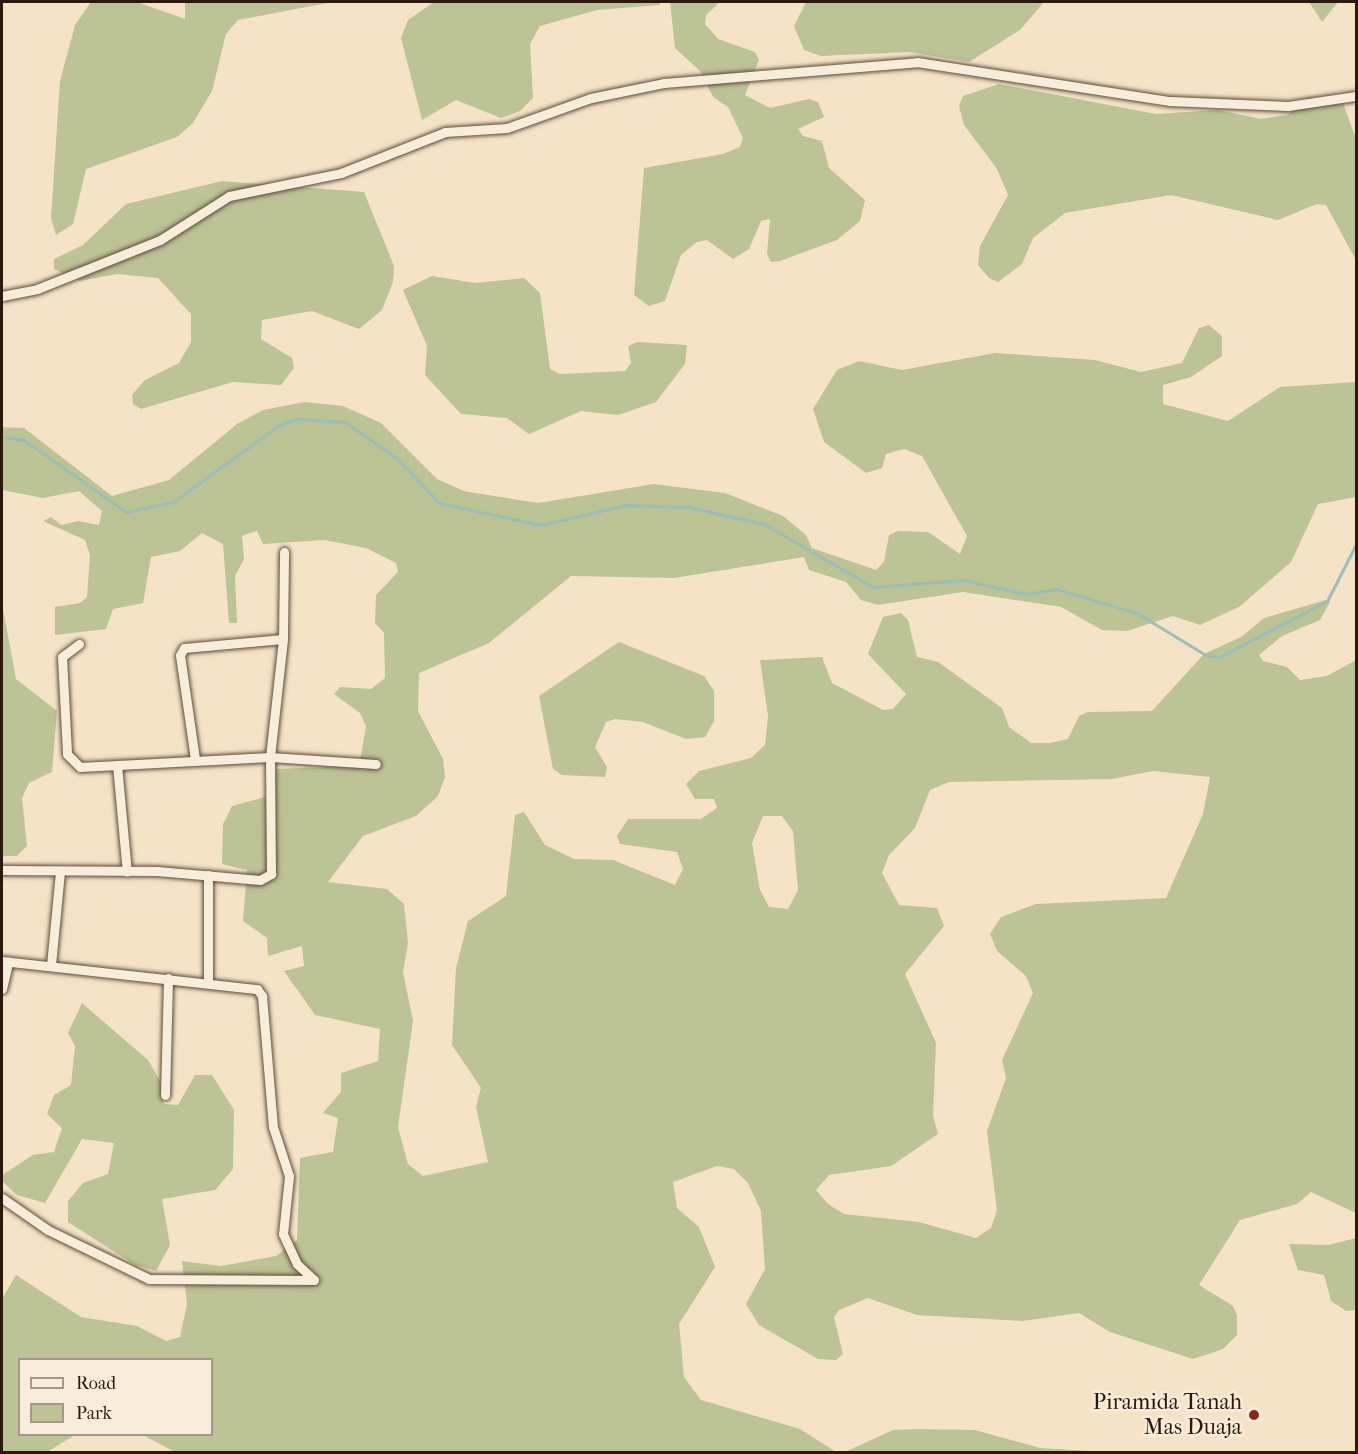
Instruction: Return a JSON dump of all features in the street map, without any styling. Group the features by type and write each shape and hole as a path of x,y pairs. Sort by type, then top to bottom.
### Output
{"street":[{"path":"2,296 37,288 160,240 229,196 341,173 445,132 507,128 581,101 664,83 917,62 1170,101 1288,106 1356,96"},
{"path":"2,870 208,875 260,880 271,874 270,757 283,639 284,552"},
{"path":"195,759 180,655 184,648 283,639"},
{"path":"79,644 62,657 67,754 80,767 195,759 270,757 376,764"},
{"path":"117,765 127,872"},
{"path":"51,965 60,872"},
{"path":"208,875 208,981"},
{"path":"2,989 5,961 249,985 262,996 273,1127 289,1176 283,1234 297,1264 314,1280 149,1279 48,1230 2,1198"},
{"path":"165,1095 168,978"}],"green space":[{"path":"91,2 137,2 185,19 185,2 333,2 238,20 226,34 212,91 193,123 177,137 86,169 73,224 56,235 51,218 60,81 75,25"},
{"path":"434,2 659,2 660,5 597,10 540,26 530,44 533,98 520,111 501,118 456,100 422,120 401,38 408,20"},
{"path":"670,2 720,2 706,15 705,24 718,39 755,52 759,60 745,95 770,108 809,99 818,102 824,117 798,129 803,136 822,141 829,168 865,200 860,221 837,240 780,261 771,262 767,254 770,219 761,221 749,249 733,259 707,240 697,242 681,255 665,301 649,306 634,295 644,168 723,154 740,147 743,138 728,107 713,97 701,72 675,48"},
{"path":"806,2 1044,2 1020,30 969,62 909,52 821,56 804,50 794,26"},
{"path":"1309,2 1338,2 1322,22"},
{"path":"999,84 1156,114 1218,110 1261,119 1287,115 1309,97 1343,103 1356,139 1356,260 1326,205 1317,204 1278,220 1171,195 1065,213 1033,238 1022,264 998,282 989,278 978,265 980,246 1008,195 997,169 964,125 959,106 963,96"},
{"path":"222,181 364,192 394,266 393,282 382,310 359,329 312,311 262,320 261,339 292,358 294,368 281,385 233,382 141,409 133,404 132,395 145,380 179,363 191,342 191,314 158,278 117,274 79,281 54,269 54,259 83,245 126,204"},
{"path":"432,276 475,283 524,278 540,293 550,369 560,374 625,371 631,363 628,346 637,342 687,345 685,364 656,402 618,415 581,411 529,434 507,418 461,414 425,375 427,346 403,290"},
{"path":"1209,325 1222,336 1222,356 1191,377 1163,385 1163,404 1228,421 1280,387 1356,382 1356,497 1318,504 1291,562 1239,607 1200,625 1173,616 1127,631 1102,630 1061,607 963,592 878,605 861,600 846,582 809,570 804,557 674,578 571,576 489,643 419,673 418,711 443,759 445,777 438,796 416,816 363,836 328,882 387,889 404,904 408,943 403,972 413,1021 398,1127 408,1164 423,1176 488,1162 476,1107 481,1088 452,1045 456,968 468,921 506,896 515,815 524,812 545,845 574,859 613,860 675,885 683,869 677,852 620,844 617,836 628,819 701,819 717,808 714,799 695,799 686,784 699,771 751,758 765,745 768,716 760,660 822,657 832,683 883,710 893,709 906,694 868,654 883,617 901,613 908,620 917,657 938,662 1002,708 1009,727 1031,743 1050,743 1068,739 1079,716 1088,712 1152,711 1204,654 1241,637 1264,618 1326,600 1330,602 1320,620 1282,636 1259,655 1263,661 1287,667 1300,680 1327,676 1356,660 1356,1213 1311,1192 1297,1204 1240,1220 1199,1285 1233,1306 1237,1315 1237,1335 1223,1349 1193,1359 1110,1332 1079,1313 1023,1321 917,1315 868,1298 839,1310 834,1317 843,1354 836,1360 818,1359 759,1325 746,1304 765,1269 761,1211 748,1183 734,1169 717,1166 673,1182 677,1208 699,1227 715,1267 679,1324 684,1377 701,1400 800,1429 836,1452 175,1452 145,1436 213,1436 213,1358 18,1358 18,1436 73,1436 47,1452 2,1452 2,1299 16,1275 81,1317 137,1326 166,1341 180,1337 187,1304 182,1261 221,1266 276,1256 297,1240 300,1158 333,1152 338,1118 323,1113 341,1092 341,1073 378,1061 380,1029 315,1015 284,971 304,966 302,946 268,956 267,938 243,921 247,870 222,864 223,824 232,806 265,797 277,769 352,766 361,756 366,726 360,713 334,694 340,687 371,689 385,678 384,633 375,623 376,595 398,572 396,563 366,548 325,540 263,544 257,531 247,534 242,536 244,559 235,576 237,623 229,623 223,544 202,533 180,551 151,557 143,603 113,609 106,629 55,635 55,607 80,603 87,597 90,555 85,540 43,521 51,517 61,525 78,521 99,525 102,511 79,491 43,498 2,490 2,427 24,428 112,496 169,480 237,424 263,410 305,402 343,406 381,423 437,479 464,491 538,503 654,484 725,493 783,516 806,535 812,548 876,570 884,562 889,535 898,531 928,532 960,554 967,536 922,456 904,449 886,454 882,468 866,473 824,442 813,409 837,370 859,361 902,370 995,353 1095,360 1141,372 1182,363 1199,328","holes":["1153,771 1210,777 1203,814 1166,898 1036,904 1001,917 990,934 997,951 1026,976 1033,993 1002,1060 1006,1078 987,1131 997,1210 991,1228 976,1238 919,1222 844,1214 828,1204 816,1190 829,1175 891,1166 938,1134 933,1116 936,1043 905,974 944,926 937,908 899,905 882,873 889,855 915,828 930,790 949,782 1112,779","763,816 782,816 793,831 798,890 788,909 769,907 760,890 752,843"]},
{"path":"2,604 16,679 57,711 52,772 29,783 22,798 27,846 17,856 2,856"},
{"path":"619,642 704,676 714,691 714,721 705,737 686,739 643,722 615,719 606,722 595,747 607,767 605,777 562,775 553,769 539,696"},
{"path":"82,1003 148,1060 160,1081 164,1104 178,1105 195,1075 212,1075 234,1110 233,1169 215,1190 162,1199 170,1245 156,1271 135,1265 68,1222 68,1201 83,1183 108,1174 114,1143 82,1139 45,1203 17,1195 2,1181 2,1175 33,1155 54,1152 62,1128 47,1114 54,1095 71,1085 75,1046 68,1033"},
{"path":"1356,1238 1356,1310 1346,1311 1331,1301 1324,1275 1298,1270 1289,1244 1329,1245"},
{"path":"893,1430 975,1430 1040,1448 1106,1452 845,1452"}],"waterway":[{"path":"2,437 24,440 126,512 173,502 279,425 298,419 345,422 398,459 439,503 541,525 626,505 688,507 764,524 873,587 963,580 1026,594 1056,589 1137,613 1204,654 1219,657 1327,601 1356,544"}],"place":[{"name":"Piramida Tanah Mas Duaja","path":"1254,1415"}]}
